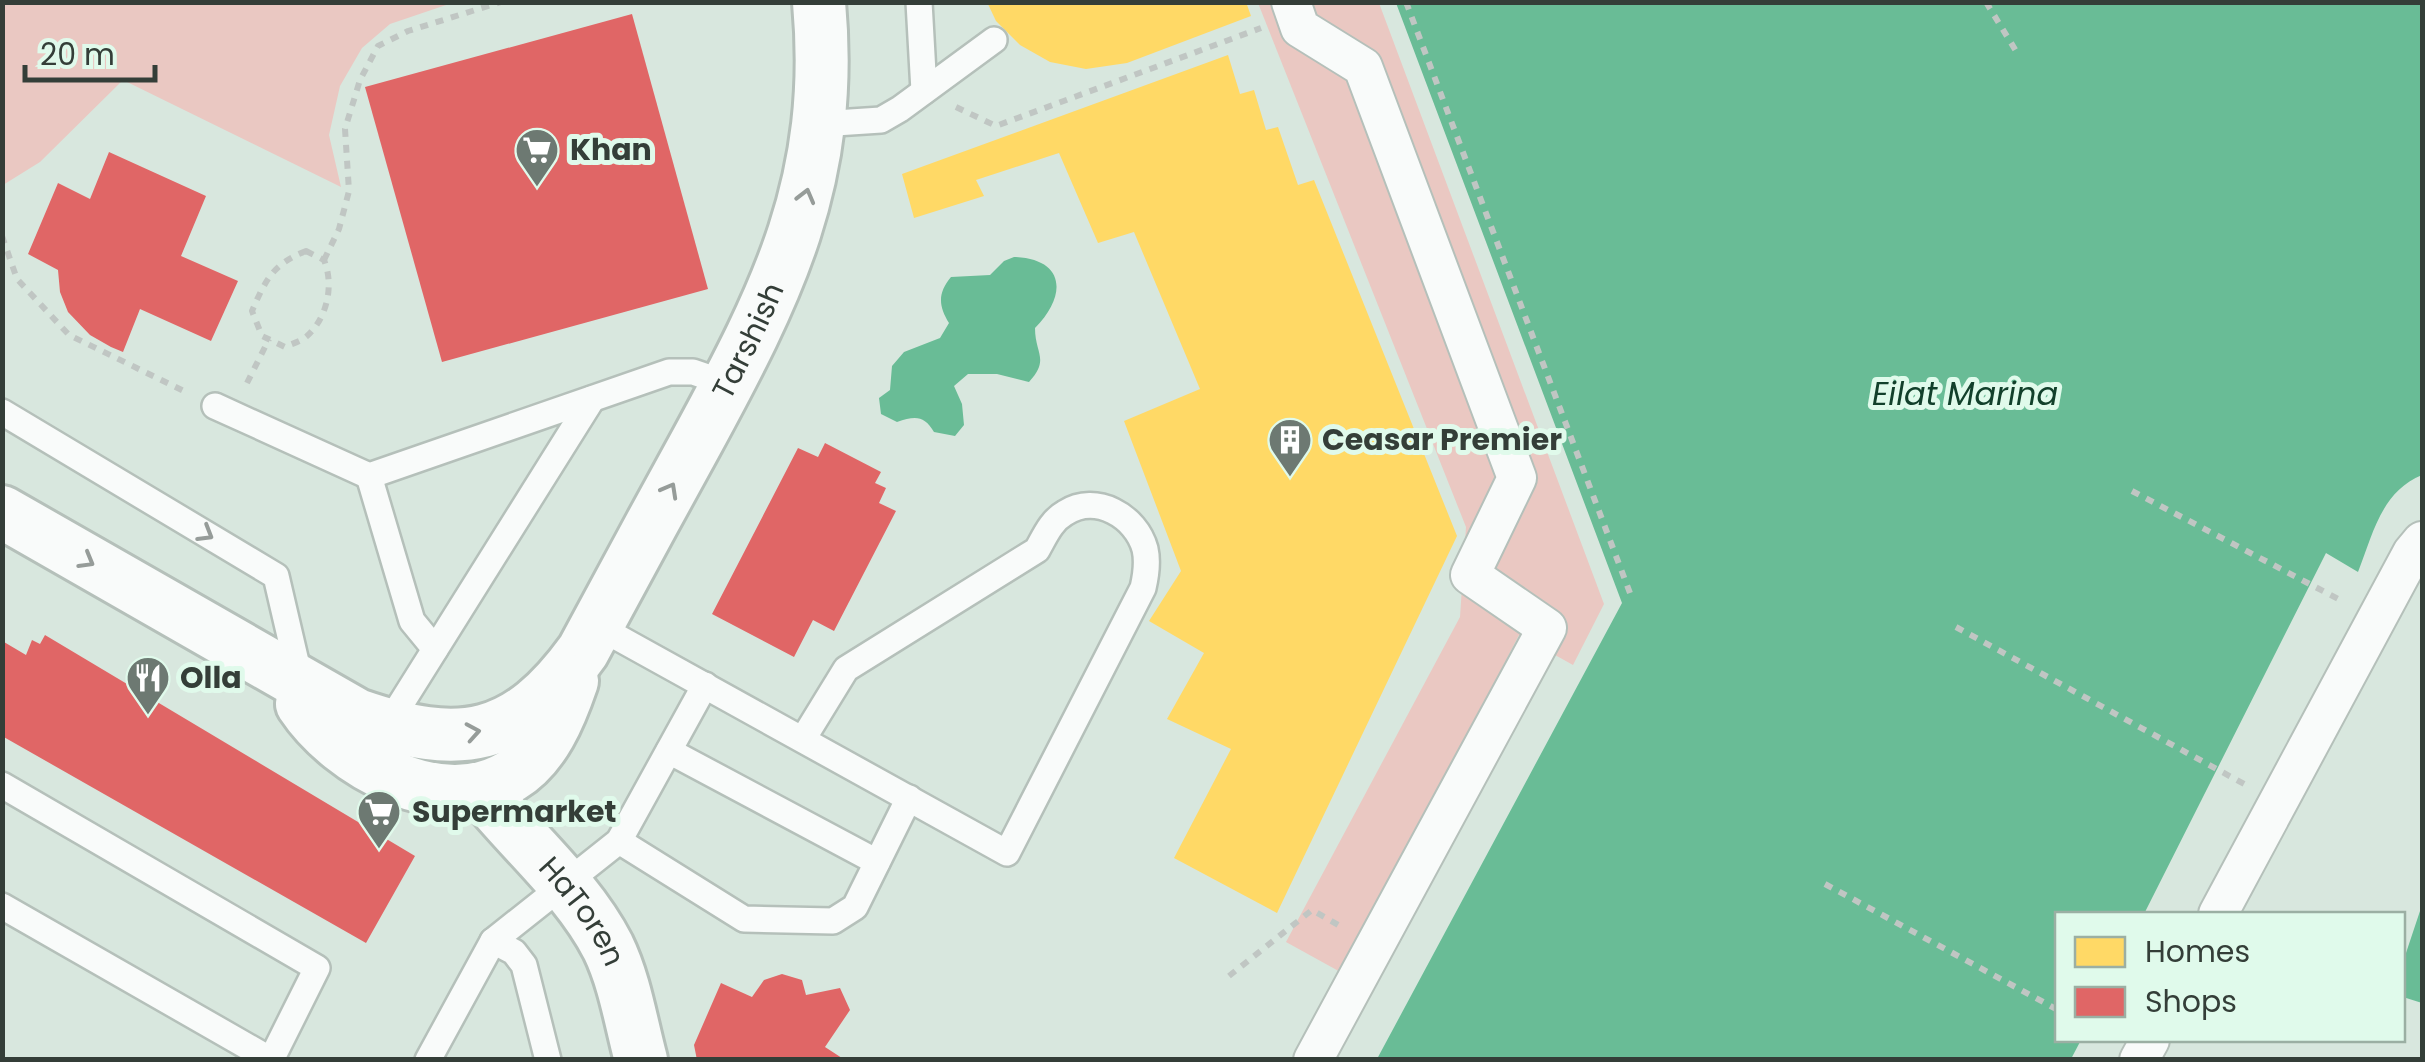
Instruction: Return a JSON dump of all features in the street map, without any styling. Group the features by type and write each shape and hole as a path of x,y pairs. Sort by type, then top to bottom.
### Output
{"street":[{"name":"Tarshish","path":"8,528 358,715 388,726 448,736 507,724 534,708 560,684 590,639 752,341 786,264 809,189 820,124 823,44 819,2"},
{"path":"1293,9 1300,28 1363,66 1517,478 1470,576 1547,628 1313,1060"},
{"path":"2219,912 2412,553 2422,541"},
{"name":"Tarshish","path":"292,680 308,713 340,744 374,768 410,784 446,792 480,789 512,776 540,751 561,712 590,639"},
{"name":"HaToren","path":"480,789 586,912 609,951 642,1060"}],"lane":[{"path":"919,2 924,91"},
{"path":"820,124 880,120 994,40"},
{"path":"223,410 369,476 669,372 694,372 728,384"},
{"path":"388,726 592,399"},
{"path":"2,412 276,576 292,680"},
{"path":"369,476 412,622 435,649"},
{"path":"590,639 706,685 803,739 1006,852 1144,588 1145,548 1126,519 1096,505 1063,513 1049,528 1038,550 846,668 803,739"},
{"path":"428,1060 493,941 619,841 706,685"},
{"path":"669,751 877,862"},
{"path":"2,785 318,968 271,1060 2,906"},
{"path":"619,841 744,918 833,920 855,907 909,798"},
{"path":"493,941 514,952 524,965 548,1060"}],"path":[{"path":"324,260 339,229 349,191 344,130 360,80 378,46 408,30 501,2"},
{"path":"1406,2 1630,593"},
{"path":"1986,2 2016,51"},
{"path":"924,91 996,126 1293,9"},
{"path":"2,236 18,279 70,335 223,410 270,339"},
{"path":"306,251 324,260 332,279 324,307 307,336 284,347 262,336 252,311 266,280 284,260 306,251"},
{"path":"2132,491 2377,619"},
{"path":"1956,628 2278,802"},
{"path":"1825,884 2055,1008"},
{"path":"1229,976 1312,910 1375,945"}],"shaded area":[{"path":"3,2 452,3 390,24 362,48 340,86 329,135 341,187 123,80 40,162 3,185"},
{"path":"1258,3 1379,3 1604,604 1573,665 1519,635 1344,974 1286,942 1460,617 1466,527"}],"water":[{"name":"Eilat Marina","path":"1396,3 2422,3 2422,475 2408,482 2388,503 2358,572 2326,553 2145,912 2055,912 2055,1042 2080,1042 2071,1059 1377,1059 1622,603"},
{"path":"1014,257 1044,264 1056,281 1053,304 1035,328 1040,362 1029,382 997,374 968,374 954,386 962,404 964,425 955,436 934,432 919,418 897,422 881,414 879,398 890,390 892,366 904,352 940,338 949,323 941,299 951,277 990,275"},
{"path":"2422,905 2422,1003 2405,998 2405,956"}],"building: Homes":[{"path":"987,2 1246,2 1251,16 1127,63 1086,69 1050,62 1020,45 996,21"},
{"name":"Ceasar Premier","path":"1228,55 1240,94 1254,90 1266,130 1278,127 1298,185 1314,180 1457,536 1277,913 1174,858 1231,749 1167,719 1204,653 1149,621 1181,571 1124,421 1200,389 1134,232 1098,243 1059,153 976,180 984,196 914,218 902,174"}],"building: Shops":[{"name":"Khan","path":"632,14 708,289 442,362 365,87"},
{"path":"109,152 206,196 181,256 238,281 211,341 140,309 123,352 111,347 90,335 68,312 60,292 58,270 28,254 58,183 90,199"},
{"path":"825,443 881,472 875,483 886,488 879,503 896,511 834,631 813,620 794,657 712,614 798,448 818,457"},
{"path":"45,635 415,856 366,943 2,736 2,646 4,642 26,655 32,640 40,644"},
{"path":"782,974 802,980 806,995 840,988 850,1010 825,1047 845,1060 697,1060 694,1045 721,983 752,997 764,980"}],"place":[{"name":"Khan","path":"537,188"},
{"name":"Ceasar Premier","path":"1290,478"},
{"name":"Olla","path":"148,716"},
{"name":"Supermarket","path":"379,850"}]}
